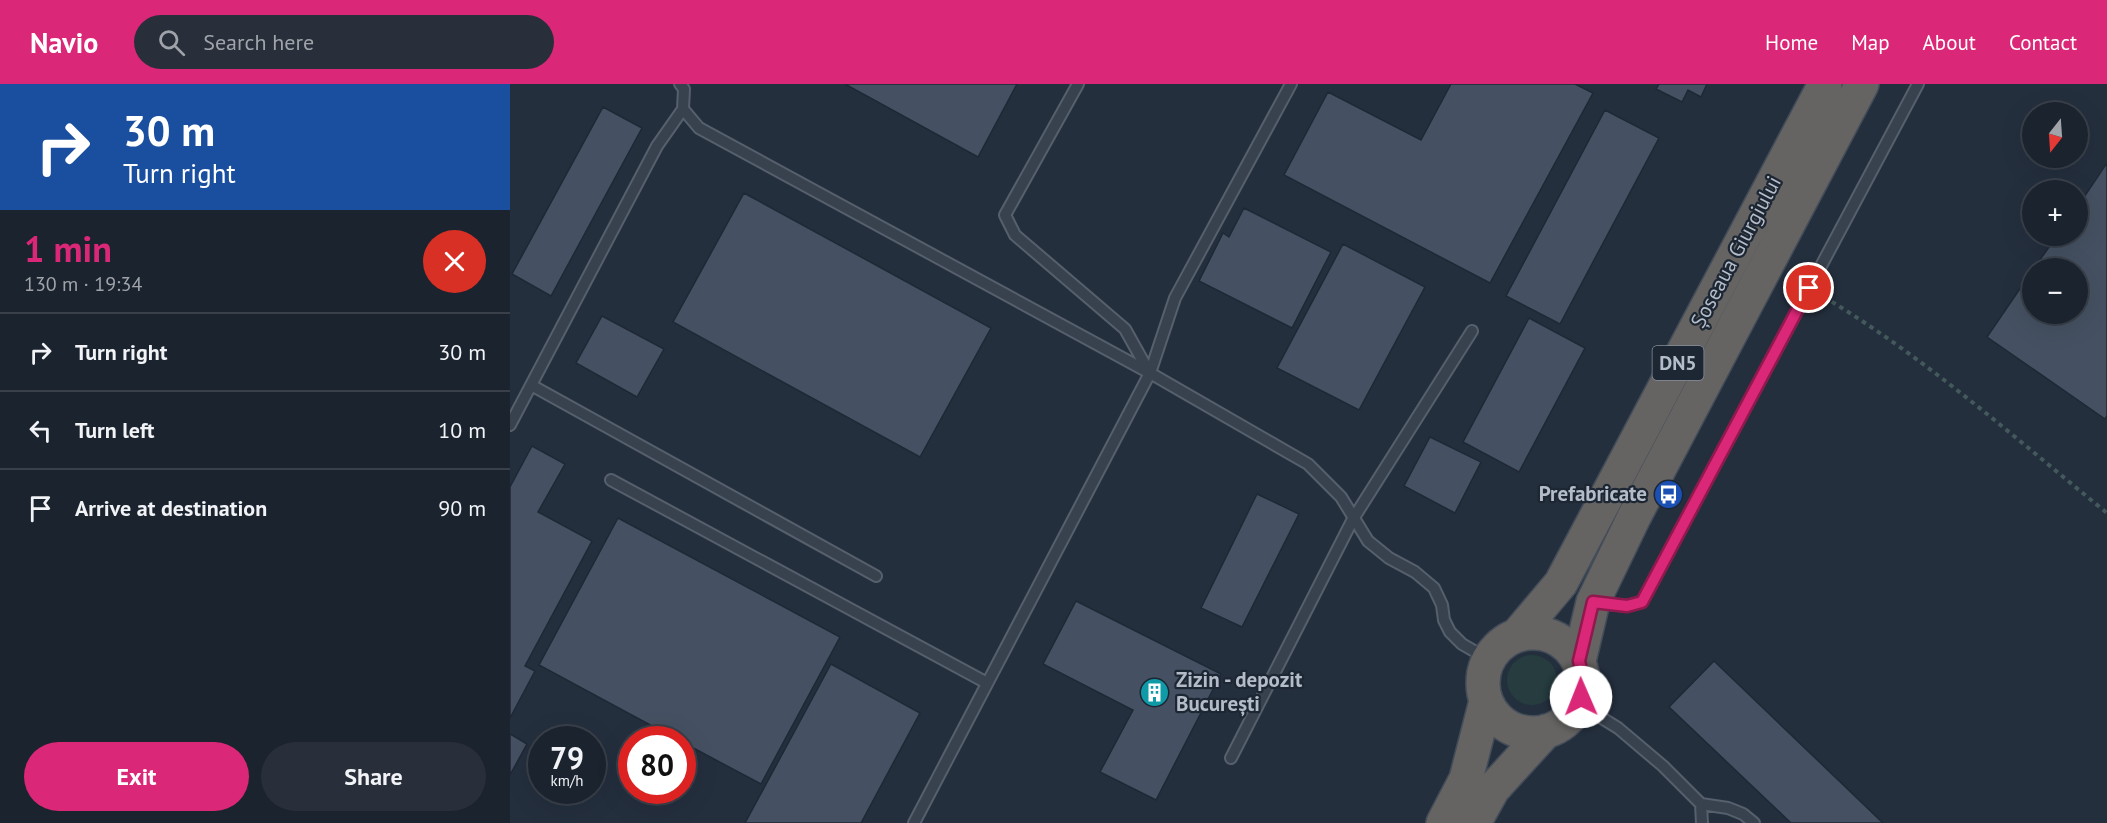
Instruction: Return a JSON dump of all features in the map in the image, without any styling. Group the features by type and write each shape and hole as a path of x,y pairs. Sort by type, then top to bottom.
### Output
{"highway":[{"name":"Șoseaua Giurgiului","path":"1488,659 1500,644 1518,634 1561,583 1825,84"},
{"name":"Șoseaua Giurgiului","path":"1579,704 1584,681 1579,661 1593,602 1634,517 1862,84"},
{"path":"1518,634 1533,632 1553,637 1571,649 1579,661"},
{"path":"1488,659 1482,679 1486,701 1493,714 1504,724 1531,733 1546,731 1564,722 1579,704"},
{"path":"1443,823 1466,779 1486,701"},
{"path":"1474,823 1493,789 1546,731"}],"lane":[{"path":"1078,84 1005,215 1015,235 1125,329 1150,373"},
{"path":"914,823 1150,373 1176,298 1291,84"},
{"path":"1593,602 1627,606 1642,602 1918,84"},
{"path":"510,425 657,146 683,109 683,86"},
{"path":"683,109 699,128 1150,373 1308,464 1341,497 1368,541 1389,558 1415,572 1434,588 1442,605 1444,620 1449,632 1462,644 1488,659"},
{"path":"1231,758 1353,519 1472,331"},
{"path":"531,385 876,576"},
{"path":"611,480 987,683"},
{"path":"1579,704 1618,729 1663,766 1701,804 1728,808 1743,814 1754,823"},
{"path":"1701,804 1702,823"}],"path":[{"path":"1809,288 1859,318 1935,372 2107,513"}],"green space":[{"path":"1532,655 1550,662 1557,680 1550,698 1532,705 1514,698 1507,680 1514,662"}],"building":[{"path":"845,84 1017,84 978,157"},
{"path":"1451,84 1575,84 1593,93 1490,283 1284,175 1328,92 1421,140"},
{"path":"1659,84 1707,84 1701,97 1688,90 1682,102 1656,89"},
{"path":"603,107 642,128 551,296 512,274"},
{"path":"1605,110 1659,138 1560,324 1506,296"},
{"path":"2107,163 2107,416 2105,419 1987,337 2022,286 2022,324 2088,324 2088,258 2041,258 2050,246 2088,246 2088,191"},
{"path":"744,193 991,328 920,457 673,322"},
{"path":"1244,208 1331,252 1292,328 1199,281 1223,233 1229,237"},
{"path":"1343,244 1425,287 1359,410 1277,368"},
{"path":"602,316 664,349 637,397 576,363"},
{"path":"1529,318 1585,348 1519,472 1463,442"},
{"path":"1430,437 1481,462 1455,513 1404,486"},
{"path":"532,446 565,464 538,512 592,541 525,666 535,671 510,718 510,487"},
{"path":"1257,494 1299,514 1242,627 1201,608"},
{"path":"618,518 840,637 761,784 696,749 696,726 652,726 539,665"},
{"name":"Zizin - depozit București","path":"1076,601 1221,674 1156,800 1100,772 1133,710 1043,664"},
{"path":"1714,661 1883,823 1791,823 1669,707"},
{"path":"831,664 920,713 861,823 745,823"},
{"path":"510,734 527,744 510,775"}],"place":[{"name":"Prefabricate","path":"1668,494"},
{"name":"Zizin - depozit București","path":"1155,692"}],"route":[{"path":"1581,697 1584,681 1579,661 1593,602 1627,606 1642,602 1809,288"}]}
